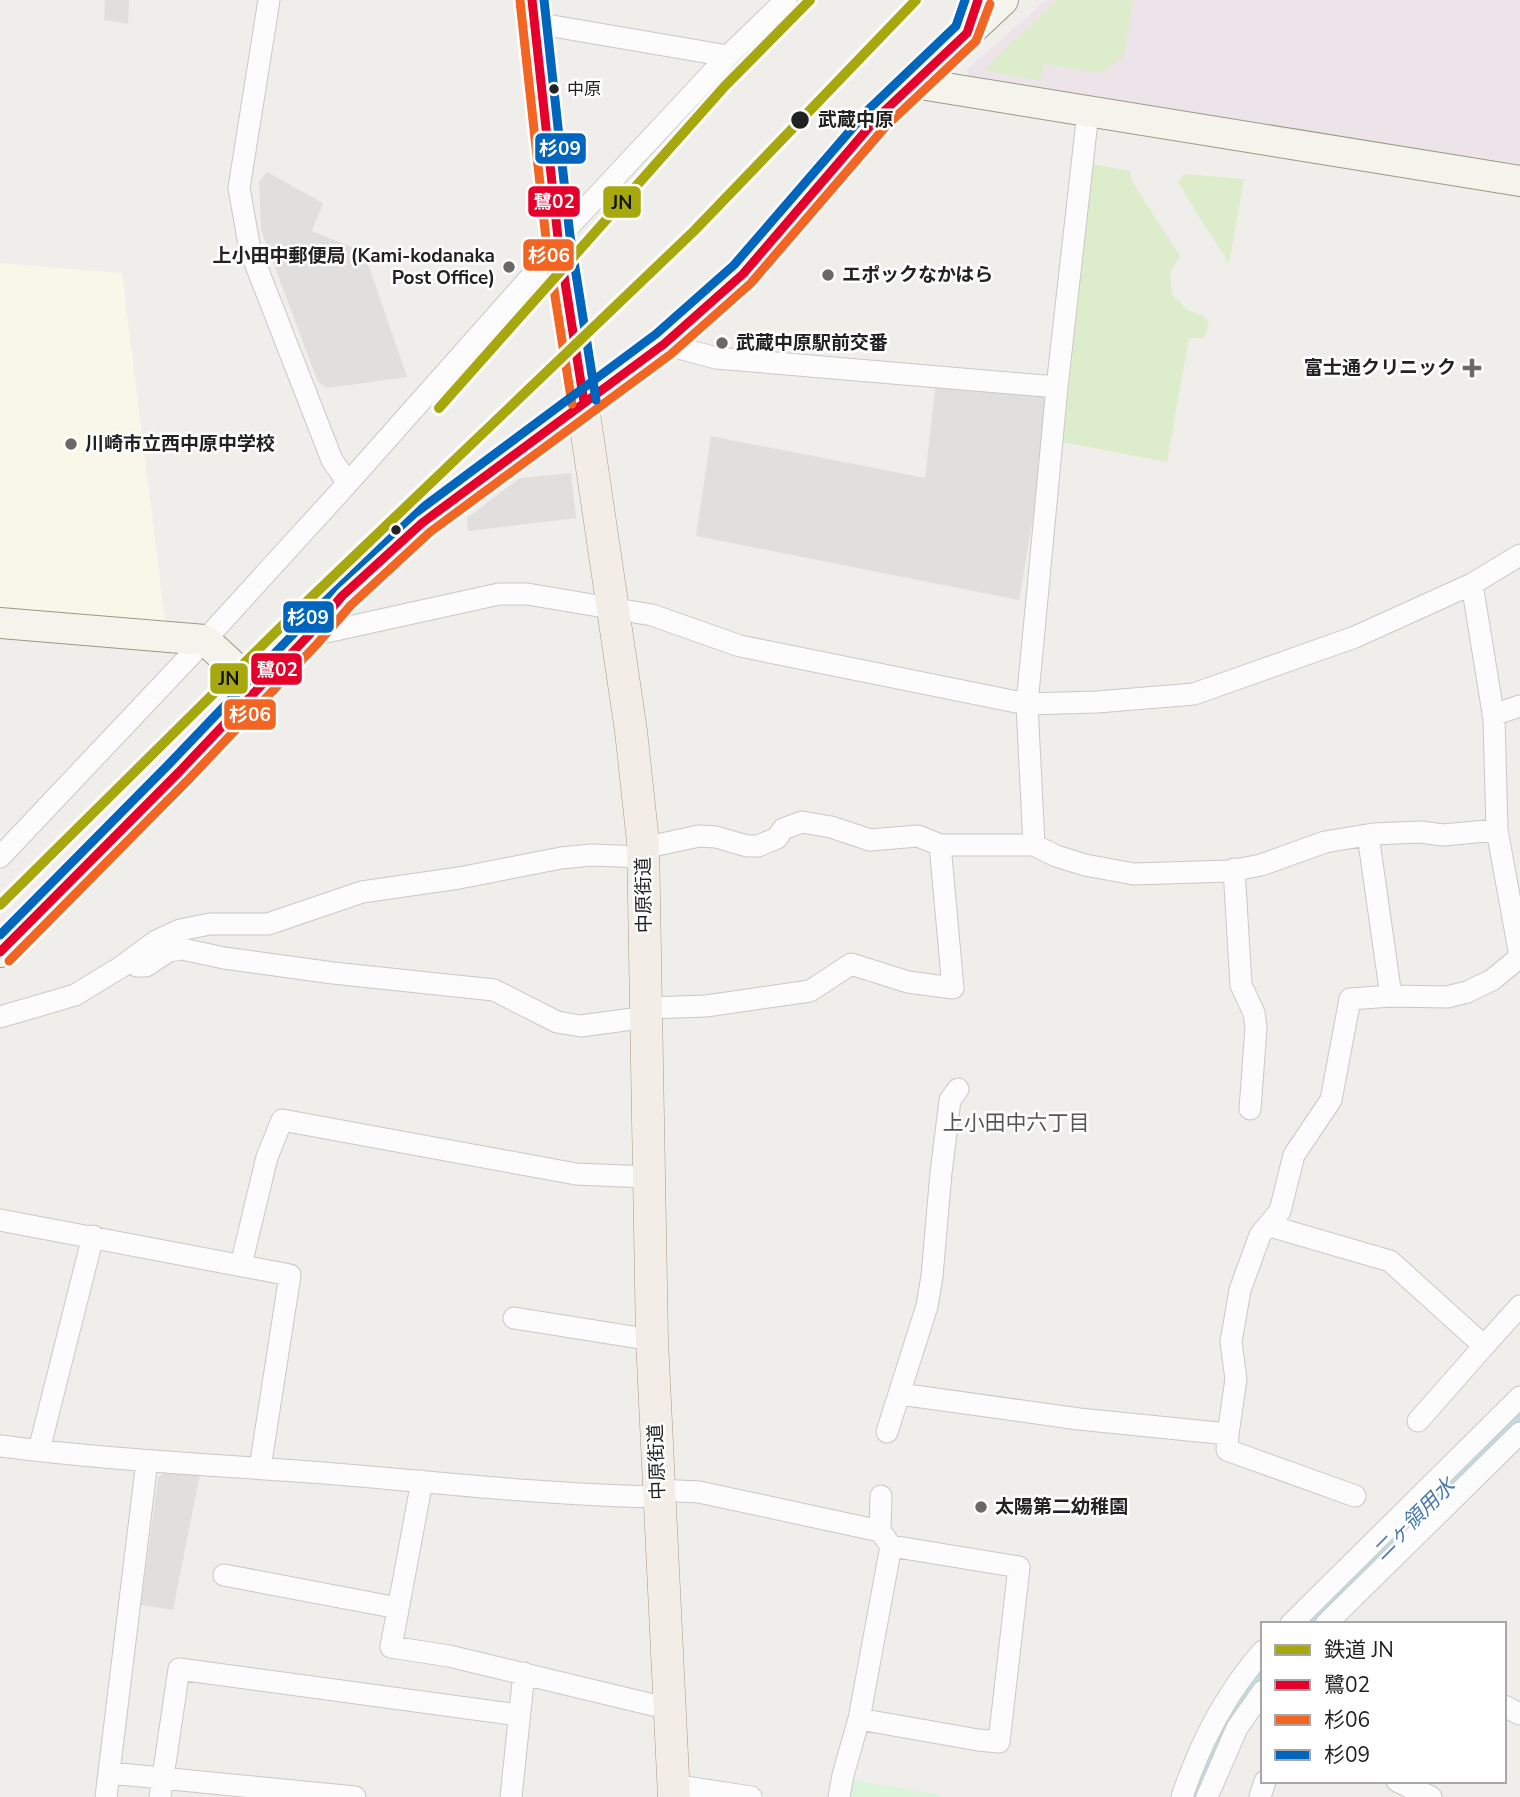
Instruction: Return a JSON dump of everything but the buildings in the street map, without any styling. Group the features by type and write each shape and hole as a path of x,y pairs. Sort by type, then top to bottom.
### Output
{"main road":[{"name":"中原街道","path":"533,12 558,238 638,782 644,852 652,1340 673,1791"}],"street":[{"path":"269,0 239,188 250,250 332,460 348,483"},
{"path":"0,952 179,772 342,597 422,523 664,344 743,274 877,118 1003,0"},
{"path":"0,857 205,640 348,483 544,262 558,238 728,56 784,1"},
{"path":"533,12 728,56"},
{"path":"914,83 1520,181"},
{"path":"1034,845 1027,705 1057,387 1088,112"},
{"path":"664,344 716,358 1057,387"},
{"path":"308,636 499,594 527,594 652,615 740,646 1027,705 1097,702 1194,694 1355,637 1472,584 1520,555"},
{"path":"1355,1496 1227,1450 1236,1379 1231,1342 1240,1290 1260,1235 1280,1211 1294,1155 1331,1100 1350,999 1391,996 1447,997 1467,992 1492,980 1520,957 1497,830 1493,715 1472,584"},
{"path":"0,623 205,640 258,689"},
{"path":"1493,715 1520,706"},
{"path":"0,1017 75,995 121,967 156,941 180,930 210,924 268,924 362,892 458,878 561,858 644,852 699,836 758,846 777,838 783,829 802,822 831,827 870,840 918,836 940,845 1034,845 1056,856 1085,865 1134,874 1261,865 1339,838 1420,832 1443,835 1497,830"},
{"path":"1368,835 1391,996"},
{"path":"121,967 146,966 169,950 182,949 224,958 333,973 494,989 557,1022 581,1026 647,1012 810,991 852,964 908,982 953,988 940,845"},
{"path":"1234,869 1241,985 1254,1013 1256,1028 1250,1109"},
{"path":"887,1432 931,1286 950,1100 958,1089"},
{"path":"241,1265 267,1157 282,1120 576,1174 648,1178"},
{"path":"0,1220 290,1275 260,1468"},
{"path":"1270,1226 1390,1261 1484,1346"},
{"path":"39,1450 93,1236"},
{"path":"1418,1421 1520,1306"},
{"path":"514,1318 652,1340"},
{"path":"900,1394 1079,1419 1228,1434"},
{"path":"1293,1622 1520,1397"},
{"path":"1328,1622 1520,1433"},
{"path":"0,1446 146,1461 585,1495 699,1492 885,1538 1019,1567 999,1742 859,1719"},
{"path":"106,1797 146,1461"},
{"path":"422,1481 391,1647 524,1673 653,1705 669,1704"},
{"path":"839,1797 859,1719 885,1538 881,1496"},
{"path":"225,1575 398,1608"},
{"path":"1182,1797 1192,1768 1219,1710 1261,1653"},
{"path":"161,1788 178,1669 519,1715"},
{"path":"511,1797 524,1673"},
{"path":"1207,1797 1237,1728 1261,1694"},
{"path":"110,1773 161,1788 355,1797"},
{"path":"1403,1783 1424,1790"},
{"path":"673,1791 751,1797"}],"shaded area":[{"path":"105,0 129,0 128,24 104,20"},
{"path":"1046,0 1520,0 1520,164 970,77 966,70"},
{"path":"267,172 323,203 312,231 364,252 407,377 327,388 318,382 261,230 259,182"},
{"name":"川崎市立西中原中学校","path":"0,263 122,273 165,620 157,629 0,614"},
{"path":"936,381 1049,392 1036,500 1019,600 696,536 711,436 925,478"},
{"path":"571,473 576,518 468,531 467,518 520,478"},
{"path":"165,1471 200,1474 173,1610 141,1605 158,1478"}],"green space":[{"path":"1057,0 1133,0 1124,56 1102,73 1044,64 1041,81 983,70"},
{"path":"1092,164 1130,171 1132,181 1180,256 1170,273 1172,294 1188,310 1204,316 1209,323 1204,338 1189,338 1167,462 1063,442"},
{"path":"1184,174 1244,179 1229,264 1178,183"},
{"path":"853,1780 941,1795 849,1797"}],"waterway":[{"name":"二ヶ領用水","path":"1311,1622 1520,1415"},
{"name":"二ヶ領用水","path":"1194,1797 1229,1718 1261,1674"}],"rail line":[{"name":"JN","path":"439,408 725,86 810,0"},
{"name":"JN","path":"0,905 299,609 694,231 916,0"}],"transit line":[{"name":"鷺02","path":"532,0 558,238 584,402"},
{"name":"杉09","path":"544,0 570,236 596,400"},
{"name":"杉09","path":"0,935 170,763 299,628 334,587 414,514 656,334 734,265 868,110 956,26 965,0"},
{"name":"鷺02","path":"0,952 179,772 308,636 342,596 422,523 664,344 743,274 877,118 967,33 978,0"},
{"name":"杉06","path":"520,1 546,239 572,404"},
{"name":"杉06","path":"9,961 188,780 351,605 430,532 671,354 751,283 886,126 976,41 990,4"}],"place":[{"name":"中原","path":"554,89"},
{"name":"武蔵中原","path":"800,120"},
{"name":"上小田中郵便局 (Kami-kodanaka Post Office)","path":"509,267"},
{"name":"エポックなかはら","path":"828,275"},
{"name":"武蔵中原駅前交番","path":"722,343"},
{"name":"富士通クリニック","path":"1472,368"},
{"name":"川崎市立西中原中学校","path":"71,444"},
{"name":"太陽第二幼稚園","path":"981,1507"}],"district":[{"name":"上小田中六丁目","path":"1016,1123"}]}
